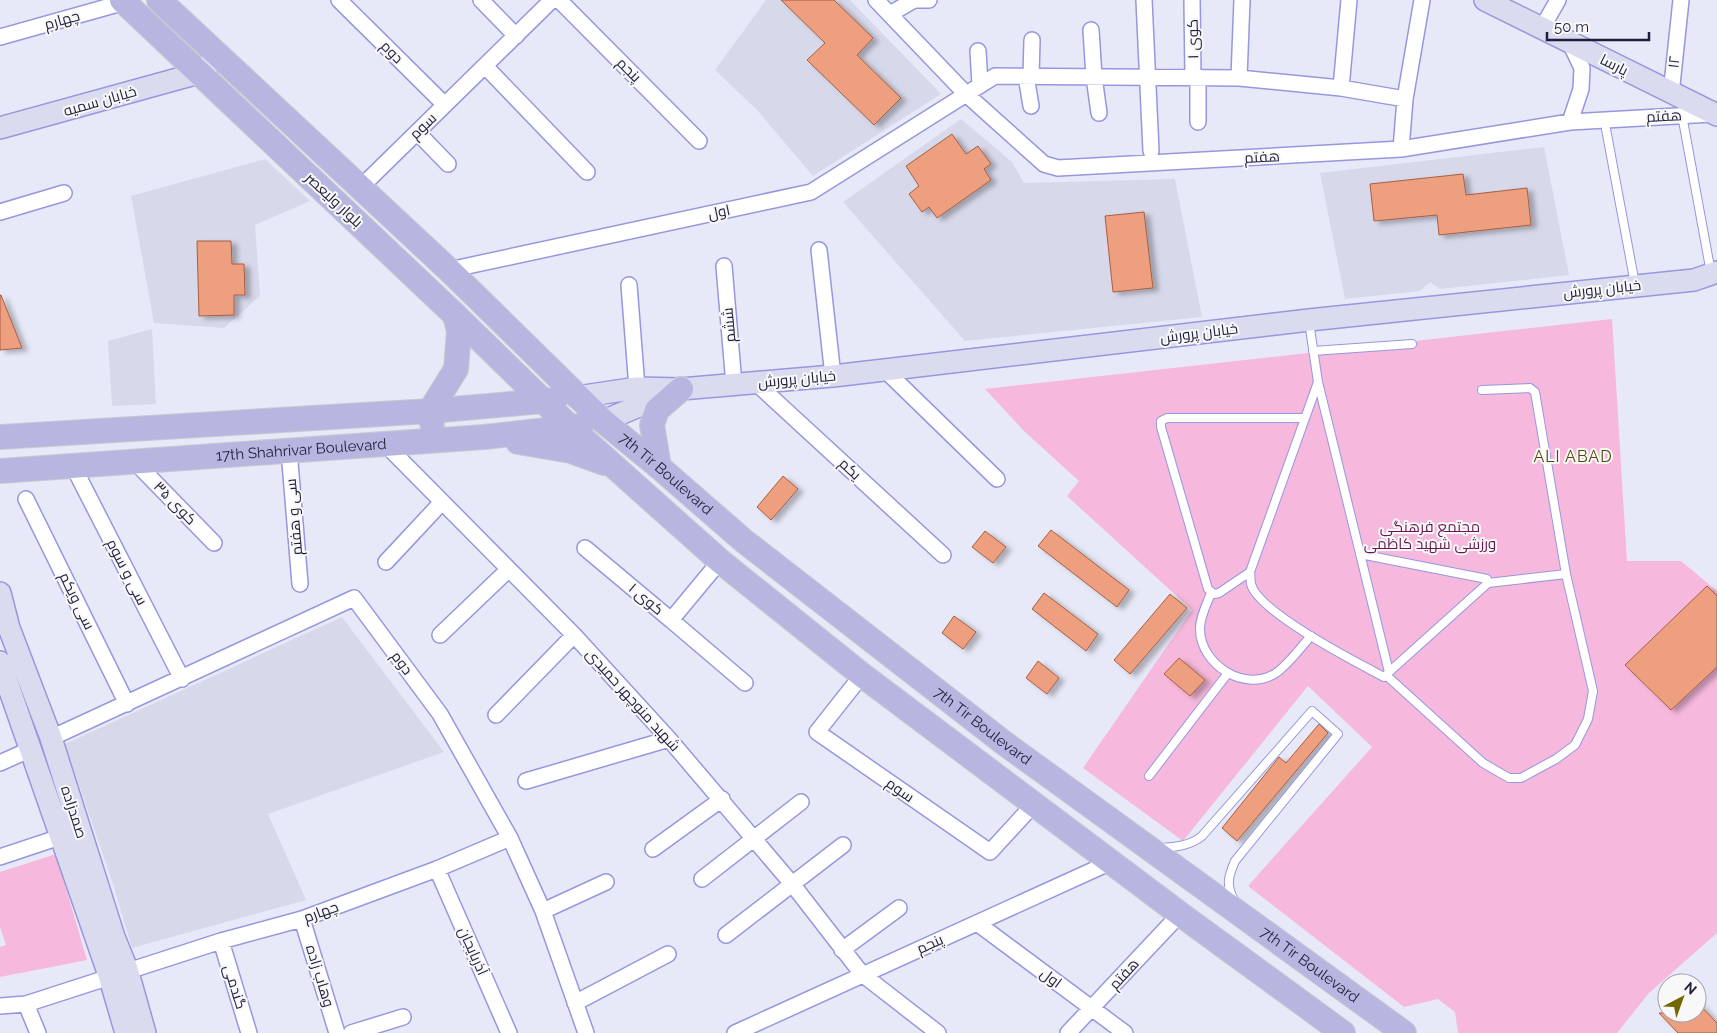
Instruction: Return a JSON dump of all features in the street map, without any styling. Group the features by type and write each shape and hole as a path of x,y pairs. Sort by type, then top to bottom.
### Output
{"main road":[{"name":"بلوار ولیعصر","path":"159,0 449,270 577,397"},
{"name":"بلوار ولیعصر","path":"123,1 545,401"},
{"path":"434,440 430,411 456,369 459,331 455,315"},
{"path":"659,467 652,425 657,410 680,389"},
{"name":"17th Shahrivar Boulevard","path":"0,437 430,411 577,397"},
{"name":"7th Tir Boulevard","path":"577,397 744,541 1004,743 1404,1033"},
{"name":"7th Tir Boulevard","path":"545,401 571,428 720,561 862,675 1180,914 1343,1033"},
{"name":"17th Shahrivar Boulevard","path":"6,475 73,466 484,437 571,428 603,421"},
{"path":"484,437 571,451 616,468"},
{"path":"986,768 1004,743"}],"street":[{"name":"دوم","path":"339,0 445,105"},
{"path":"481,0 516,36"},
{"name":"سوم","path":"361,187 552,0"},
{"name":"پنجم","path":"559,0 699,141"},
{"name":"هفتم","path":"876,0 966,94 1044,164 1058,168 1401,149 1570,122 1715,114"},
{"path":"890,14 914,0 929,0"},
{"path":"1144,0 1146,77 1151,151"},
{"name":"کوی ۱","path":"1192,0 1198,122"},
{"path":"1239,78 1242,0"},
{"path":"1341,88 1349,0"},
{"path":"1401,149 1405,99 1422,0"},
{"name":"پارسا","path":"1485,0 1671,94 1715,114"},
{"path":"1542,28 1558,0"},
{"name":"۱۲","path":"1671,94 1681,0"},
{"name":"چهارم","path":"0,37 123,1"},
{"path":"1092,30 1094,76 1099,114"},
{"path":"1031,106 1028,76 1032,40"},
{"path":"1569,41 1582,68 1581,89 1570,122"},
{"path":"978,51 980,85"},
{"path":"199,73 219,55"},
{"path":"485,66 587,172"},
{"name":"خیابان سمیه","path":"0,128 199,73"},
{"name":"اول","path":"449,270 811,192 995,76 1239,78 1341,88 1405,99"},
{"path":"417,132 448,164"},
{"path":"0,212 64,192"},
{"path":"819,250 833,376"},
{"name":"ششم","path":"724,266 734,385"},
{"name":"خیابان پرورش","path":"577,397 637,388 680,389 833,376 1308,320 1694,280 1715,276"},
{"path":"629,285 637,388"},
{"path":"885,370 997,479"},
{"name":"یکم","path":"756,383 943,555"},
{"name":"خیابان پرورش","path":"603,421 680,389"},
{"name":"شهبد منوچهر حمیدی","path":"384,443 508,570 574,634 669,739 754,838 862,974 938,1033"},
{"name":"سی و هفتم","path":"289,450 300,584"},
{"name":"کوی ۳۵","path":"136,463 214,543"},
{"name":"سی و سوم","path":"73,466 182,679"},
{"name":"سی ویکم","path":"26,499 127,704"},
{"path":"386,562 442,502"},
{"name":"کوی ۱","path":"585,548 671,620 720,561"},
{"path":"440,635 508,570"},
{"name":"صمدزاده","path":"0,593 4,630 51,738 71,834"},
{"name":"دوم","path":"51,738 354,598 440,714 510,838 543,911 586,1033"},
{"path":"671,620 745,683"},
{"path":"496,715 574,634"},
{"name":"صمدزاده","path":"0,662 31,749 71,834 114,937 126,1033"},
{"name":"سوم","path":"862,675 817,732 990,852 1034,804"},
{"path":"0,763 51,738"},
{"path":"526,781 669,739"},
{"path":"653,849 722,800"},
{"path":"702,879 801,802"},
{"path":"0,856 71,834"},
{"name":"چهارم","path":"0,1006 26,1004 118,972 302,919 437,869 510,838"},
{"path":"726,935 843,845"},
{"name":"پنجم","path":"747,1031 862,974 1111,862"},
{"name":"آذربایجان","path":"437,869 509,1033"},
{"path":"543,911 606,882"},
{"path":"842,950 899,908"},
{"name":"هفتم","path":"1068,1033 1180,914"},
{"name":"وهاب زاده","path":"302,919 337,1033"},
{"name":"اول","path":"977,923 1125,1033"},
{"name":"گندمی","path":"221,941 249,1033"},
{"path":"575,1003 668,954"},
{"name":"صمدزاده","path":"118,972 145,1033"},
{"path":"26,1004 38,1033"},
{"path":"351,1033 403,1017"}],"lane":[{"path":"1682,115 1715,276"},
{"path":"1606,129 1636,286"},
{"path":"1308,320 1318,382 1388,674 1483,763 1499,774 1509,778 1521,778 1556,759 1575,745 1588,719 1593,691 1566,574 1535,392 1530,388 1482,390"},
{"path":"1314,350 1412,344"},
{"path":"1318,382 1250,572 1251,585 1285,619 1311,636 1384,677 1488,583 1566,574"},
{"path":"1305,418 1167,418 1161,421 1161,426 1211,593 1199,628 1203,647 1211,660 1228,673 1239,678 1254,679 1276,673 1311,636"},
{"path":"1360,554 1487,579 1488,583"},
{"path":"1211,593 1219,593 1250,572"},
{"path":"1149,776 1228,673"},
{"path":"1148,848 1175,847 1196,841 1202,836 1312,711 1338,734 1235,861 1229,874 1227,888 1245,919"}],"shaded area":[{"path":"766,0 850,0 941,94 813,176 757,110 715,70"},
{"path":"961,119 1012,162 1024,183 1175,179 1202,317 965,341 843,202"},
{"path":"1544,147 1569,275 1440,289 1430,282 1420,291 1345,299 1320,173"},
{"path":"265,159 310,201 255,225 260,296 224,328 154,323 131,196"},
{"path":"152,329 156,404 112,406 108,341"},
{"path":"342,617 444,752 268,814 306,900 132,948 113,884 65,744"}],"green space":[{"name":"مجتمع فرهنگی ورزشی شهید کاظمی","path":"1612,319 1627,561 1681,561 1717,591 1717,933 1672,973 1657,973 1657,986 1649,993 1617,1033 1458,1033 1455,1012 1438,999 1404,1007 1248,886 1372,747 1308,686 1183,841 1083,768 1192,610 1067,496 1079,481 1024,431 985,389"},
{"path":"56,854 87,960 0,977 0,947 6,945 0,927 0,872"}],"building":[{"path":"781,0 834,0 873,38 857,55 901,98 874,125 807,60 825,43"},
{"path":"952,134 966,154 978,146 991,164 984,169 991,180 937,218 929,207 922,212 909,194 919,186 906,166"},
{"path":"1463,174 1466,195 1527,188 1531,225 1439,235 1437,215 1374,221 1370,184"},
{"path":"1144,212 1153,288 1113,292 1105,216"},
{"path":"197,241 231,241 232,264 244,264 245,295 234,295 234,315 199,316"},
{"path":"1,295 22,348 0,350"},
{"path":"783,476 798,489 771,520 757,507"},
{"path":"1051,530 1129,590 1117,607 1038,546"},
{"path":"985,531 1006,547 993,563 972,547"},
{"path":"1707,586 1717,596 1717,667 1671,710 1625,665"},
{"path":"1044,593 1098,634 1086,651 1032,609"},
{"path":"1170,594 1187,608 1130,674 1114,660"},
{"path":"954,616 976,632 963,649 942,633"},
{"path":"1179,658 1205,680 1190,696 1164,674"},
{"path":"1038,661 1059,678 1047,694 1026,678"},
{"path":"1319,724 1328,733 1237,841 1222,828 1279,757 1286,763"},
{"path":"1707,1012 1717,1023 1717,1033 1678,1033 1668,1023 1707,1023"}],"district":[{"name":"ALI ABAD","path":"1573,456"}]}
